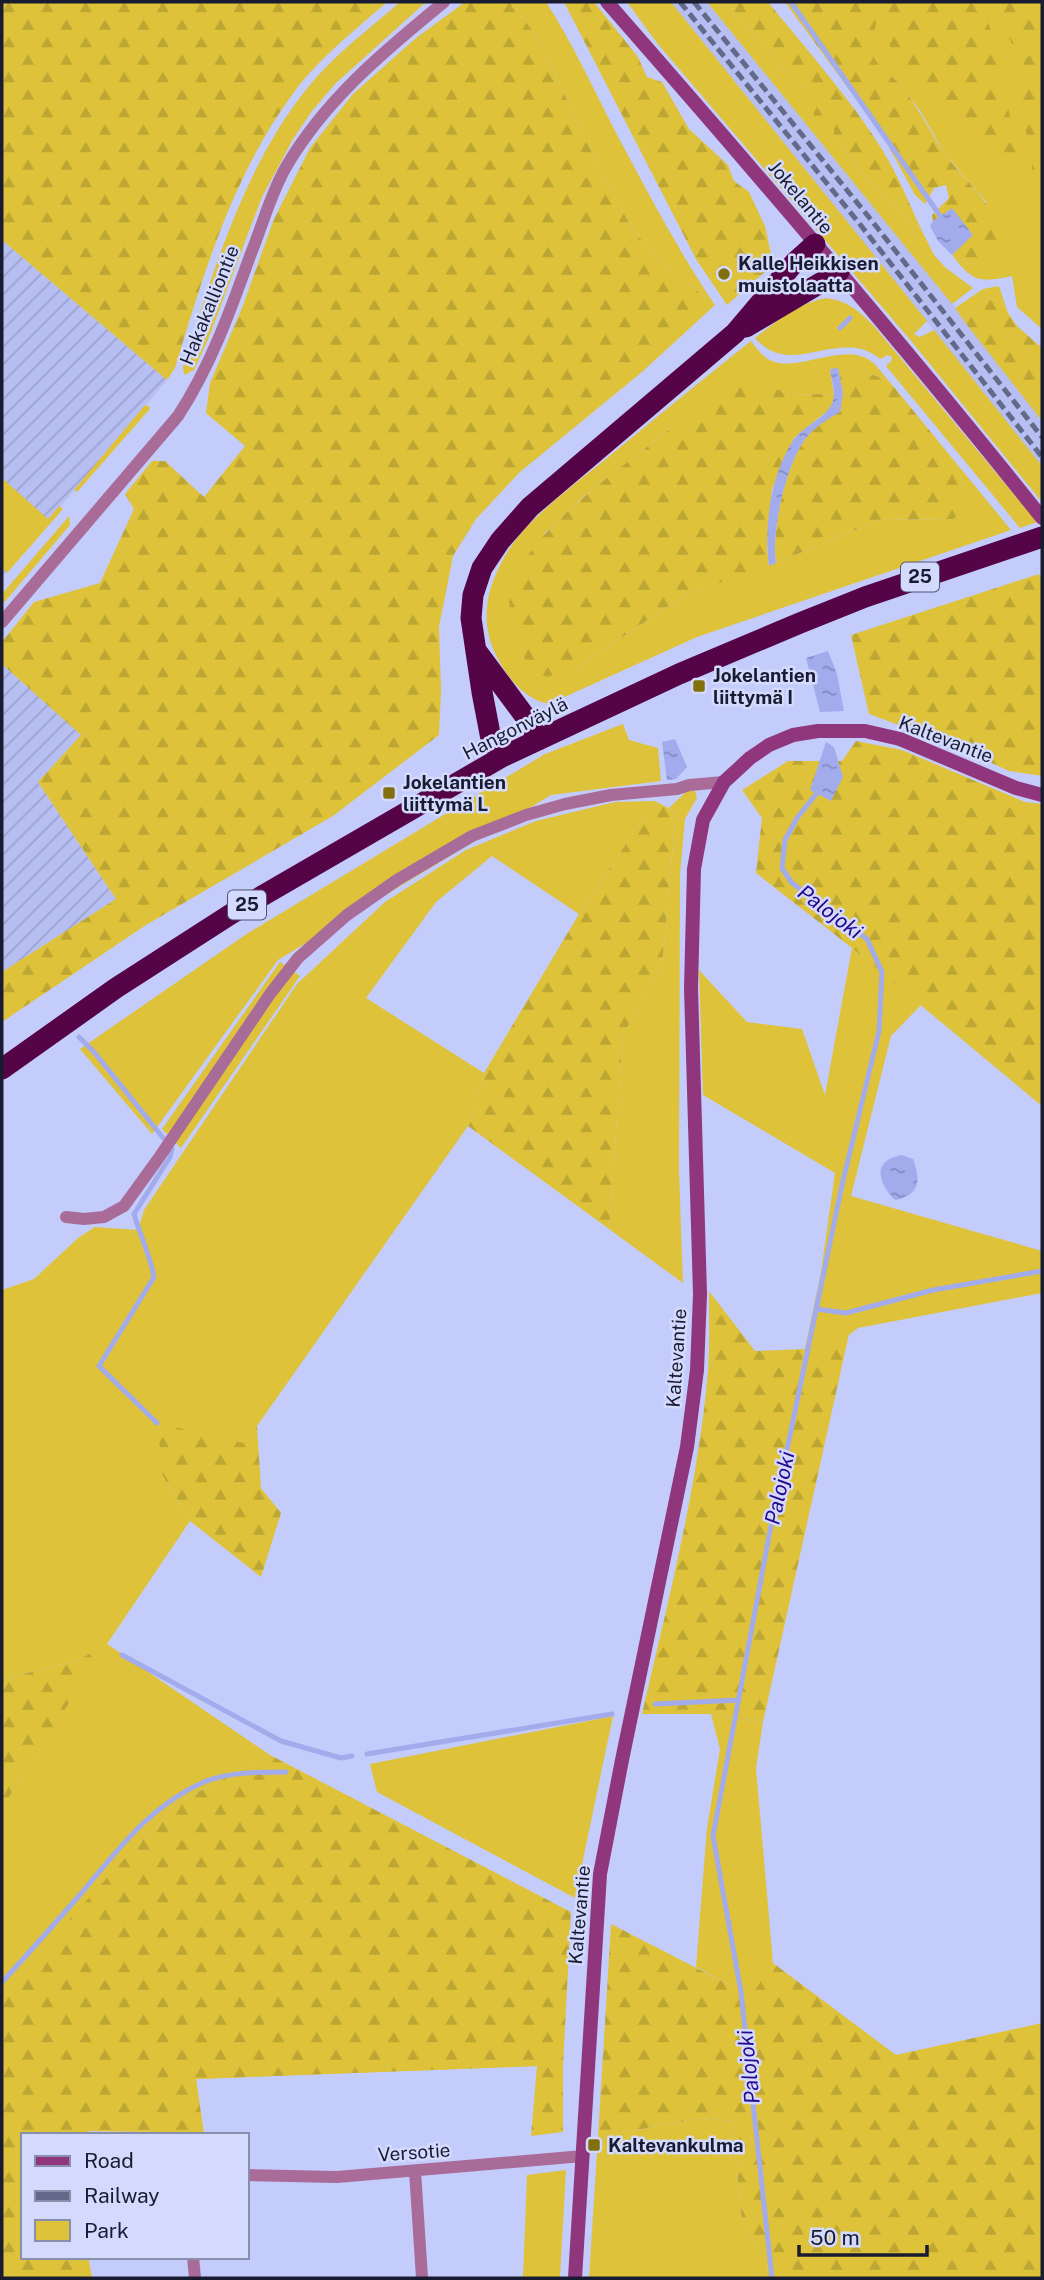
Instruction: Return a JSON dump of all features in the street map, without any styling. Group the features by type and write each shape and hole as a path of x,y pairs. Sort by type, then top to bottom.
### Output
{"highway":[{"path":"502,758 491,738 471,618 473,595 482,568 500,541 530,507 735,333 795,262 815,244"},
{"path":"735,333 839,272"},
{"name":"Hangonväylä","path":"2,1069 116,988 220,922 502,758 679,674 800,623 864,597 1042,537"},
{"path":"478,653 527,719 539,740"}],"street":[{"name":"Hakakalliontie","path":"2,622 178,416 193,393 217,342 285,169 306,137 331,104 366,69 443,2"},
{"name":"Jokelantie","path":"607,2 958,412 1042,518"},
{"name":"Kaltevantie","path":"575,2278 600,1874 687,1447 697,1370 699,1294 692,906 700,831 708,809 724,782 750,758 769,745 793,735 818,731 848,730 900,739 1016,788 1042,795"},
{"path":"65,1217 104,1217 124,1206 270,994 298,958 347,915 397,880 472,836 565,804 611,794 724,782"},
{"name":"Versotie","path":"248,2175 337,2177 583,2156"},
{"path":"415,2171 422,2278"},
{"path":"193,2259 195,2278"}],"shaded area":[{"path":"671,2 707,2 945,294 1042,421 1042,466"},
{"path":"2,240 167,380 2,576"},
{"path":"2,664 81,735 38,782 116,899 2,972"}],"green space":[{"path":"2,2 387,2 313,69 271,126 236,192 209,262 175,368 167,380 2,240"},
{"path":"400,2 426,2 336,83 293,139 262,197 194,370 184,375 183,367 222,249 237,210 275,134 298,100 324,69"},
{"path":"465,2 510,2 537,36 606,182 635,233 668,267 715,305 642,372 520,472 476,519 453,556 439,627 439,735 333,816 146,925 2,1022 2,972 116,899 38,782 81,735 2,664 2,642 34,602 100,583 134,509 125,494 152,461 165,461 204,497 245,446 206,413 210,383 242,308 274,219 310,148 353,94 416,38"},
{"path":"510,2 546,2 662,218 715,305 668,267 635,233 606,182 537,36"},
{"path":"564,2 594,2 638,57 647,77 662,82 689,129 728,165 734,181 749,192 765,226 772,259 767,270 727,305 696,259"},
{"path":"627,2 671,2 927,321 914,334 920,337 934,330 1042,466 1042,502 912,342 657,43"},
{"path":"707,2 726,2 781,66 807,89 807,102 834,121 834,135 864,176 923,233 934,255 946,268 973,288 952,304"},
{"path":"726,2 768,2 870,131 894,171 923,233 864,176 834,135 834,121 824,115 815,116 807,102 807,89 781,66"},
{"path":"785,2 878,2 875,31 869,46 872,54 908,95 945,154 992,212 999,239 988,257 975,266 952,255 972,235 952,209 933,221 932,215 949,198 946,185 934,188 925,204 915,195 883,136"},
{"path":"832,2 1042,2 1042,329 1017,307 1012,276 984,280 978,278 966,271 952,255 975,266 987,203 945,154 919,109 896,80 875,63 869,46"},
{"path":"887,2 977,2 985,13 999,53 1018,165 1000,170 979,135 905,64 890,46"},
{"path":"992,2 1042,2 1042,29 1022,46 1012,44"},
{"path":"1042,44 1042,202 1033,172 1016,73 1024,60"},
{"path":"999,286 1008,313 1002,304 989,297 964,321 955,308 983,289"},
{"path":"989,297 1002,304 1017,326 1042,348 1042,421 964,321"},
{"path":"826,298 852,307 873,325 1037,522 1020,528 886,366 892,360 891,356 887,355 881,359 856,348 790,355 766,348 755,338 797,308"},
{"path":"751,341 764,356 775,362 799,363 848,354 860,356 874,363 889,381 863,371 830,369 834,396 790,395 740,374 583,497 544,534 512,625 531,671 576,668 687,594 776,563 879,520 953,519 965,493 957,464 1011,530 697,637 549,704 532,698 517,686 505,671 490,641 487,627 488,598 504,558 521,533 556,499"},
{"path":"838,368 863,371 889,381 957,464 965,493 965,509 953,519 879,520 776,563 778,516 786,481 806,438 840,411 843,393"},
{"path":"740,373 790,395 834,396 831,408 794,438 772,489 767,548 769,566 687,594 576,668 547,677 531,671 515,634 509,604 517,574 529,553 588,493"},
{"path":"145,405 150,407 149,410 77,492 74,490"},
{"path":"2,478 48,519 59,506 63,509 7,573 2,568"},
{"path":"69,516 70,525 2,605 2,594"},
{"path":"1039,574 1042,581 1042,776 1009,771 955,746 869,714 851,635"},
{"path":"623,724 629,740 658,748 661,781 551,795 278,960 152,1134 80,1049 248,933 545,754"},
{"path":"856,741 902,750 1025,802 1042,804 1042,1106 852,948 756,873 762,818 742,790 788,761 842,761"},
{"path":"688,790 695,791 697,798 685,819 680,875 679,1171 683,1283 609,1229 623,1035 662,965 676,812 669,808"},
{"path":"655,801 579,914 492,856 436,902 366,998 484,1073 468,1126 257,1426 248,1445 163,1476 190,1521 107,1644 270,1755 173,1805 159,1825 135,1847 538,2066 196,2079 204,2133 21,2133 21,2259 88,2259 92,2278 2,2278 2,1808 105,1646 80,1659 2,1680 2,1290 34,1279 78,1238 95,1227 138,1230 144,1210 297,984 385,902 466,850 536,821 615,802"},
{"path":"655,801 676,812 662,965 623,1035 609,1229 468,1126 484,1073 579,914"},
{"path":"852,948 921,1005 891,1036 851,1196 1042,1251 1042,1293 858,1328 800,1372 821,1272 835,1173 703,1095 699,970 747,1022 802,1029 825,1095"},
{"path":"280,962 300,976 181,1148 162,1129"},
{"path":"709,1291 755,1351 805,1349 800,1371 849,1334 763,1722 711,1714 642,1714 681,1544 697,1458 708,1371"},
{"path":"157,1423 248,1444 257,1426 261,1488 281,1513 261,1577 190,1521 163,1476"},
{"path":"106,1645 2,1808 2,1680 80,1659"},
{"path":"711,1714 763,1722 756,1768 773,1963 752,1997 696,1967 707,1828 720,1749"},
{"path":"613,1716 575,1898 377,1792 370,1764"},
{"path":"270,1755 571,1912 563,2065 563,2132 531,2136 537,2066 196,2079 204,2133 21,2133 21,2259 88,2259 92,2278 2,2278 2,1994 135,1847 159,1825 173,1805"},
{"path":"611,1924 751,1996 773,1963 896,2055 1042,2023 1042,2278 768,2278 767,2260 742,2222 732,2121 702,2118 598,2137"},
{"path":"702,2118 732,2121 742,2222 767,2260 768,2278 589,2278 598,2137"},
{"path":"566,2170 560,2278 523,2278 527,2175"}],"water":[{"path":"952,208 973,235 952,255 938,241 930,226"},
{"path":"838,368 843,393 840,412 813,430 792,464 778,516 776,563 769,566 768,518 778,471 792,442 829,409 834,395 830,369"},
{"path":"828,651 837,674 844,711 820,712 806,658"},
{"path":"675,739 687,767 676,779 667,780 662,742"},
{"path":"826,742 834,747 843,777 831,801 810,790"},
{"path":"902,1155 913,1159 917,1180 914,1190 895,1200 880,1173 885,1162"}],"waterway":[{"path":"791,2 943,220"},
{"path":"840,328 850,318"},
{"name":"Palojoki","path":"772,2278 741,1992 713,1836 769,1536 842,1185 879,1031 882,972 867,939 792,883 782,868 785,840 797,818 821,788"},
{"path":"79,1037 164,1139"},
{"path":"157,1423 99,1366 154,1277 134,1214 170,1157 172,1149"},
{"path":"816,1309 846,1313 933,1290 1042,1271"},
{"path":"122,1655 281,1741 341,1758 352,1756"},
{"path":"655,1704 739,1700"},
{"path":"367,1754 612,1714"},
{"path":"2,1982 124,1843 169,1802 215,1778 245,1773 286,1772"}],"railway":[{"path":"680,2 859,223 1042,457"},
{"path":"694,2 868,216 1042,437"}],"place":[{"name":"Kalle Heikkisen muistolaatta","path":"724,274"},
{"name":"Jokelantien liittymä I","path":"699,686"},
{"name":"Jokelantien liittymä L","path":"389,793"},
{"name":"Kaltevankulma","path":"594,2145"}]}
